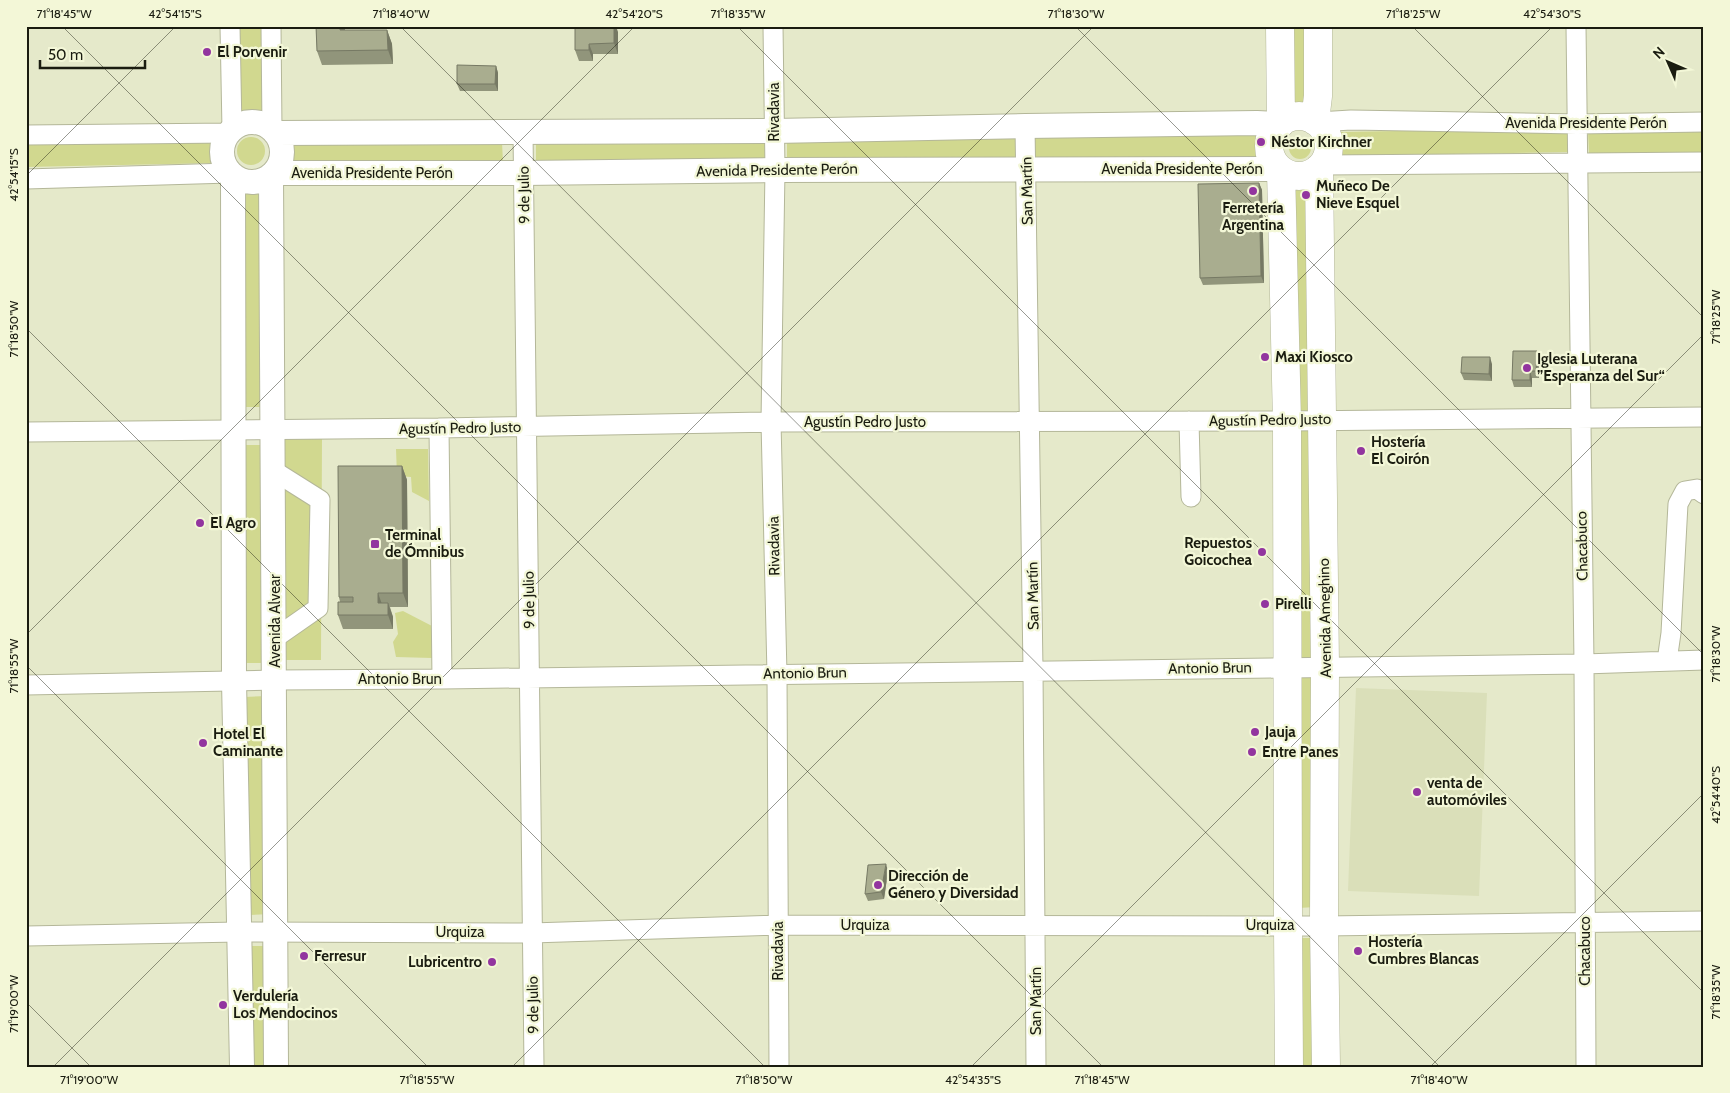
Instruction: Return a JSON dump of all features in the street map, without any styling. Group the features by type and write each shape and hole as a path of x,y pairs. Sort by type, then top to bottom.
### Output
{"highway":[{"path":"1280,26 1280,123"},
{"path":"1316,122 1318,26"},
{"path":"1298,116 1316,122 1324,130 1328,140 1329,150 1326,160 1321,167 1312,174 1302,176 1293,176 1280,169 1272,159 1269,150 1273,131 1288,118 1298,116"},
{"name":"Avenida Ameghino","path":"1321,167 1326,1067"},
{"path":"1280,169 1287,421 1289,1067"}],"main road":[{"path":"231,174 242,181 249,182 264,180 273,174 280,164 282,156 282,148 273,132 261,124 245,123 231,131 223,144 222,152 223,159 231,174 234,681 242,1067"},
{"path":"273,132 774,131 1280,123"},
{"name":"Avenida Presidente Perón","path":"273,174 1027,168 1280,169"},
{"name":"Avenida Alvear","path":"273,174 276,1067"}],"street":[{"path":"26,135 231,131 230,26"},
{"path":"271,26 273,132"},
{"name":"Rivadavia","path":"774,26 775,170 771,422 777,674 779,1067"},
{"name":"Chacabuco","path":"1576,26 1576,164 1584,664 1586,1067"},
{"name":"Avenida Presidente Perón","path":"1316,122 1350,120 1577,124 1704,122"},
{"name":"San Martín","path":"1025,126 1031,421 1036,1067"},
{"name":"9 de Julio","path":"523,132 534,1067"},
{"path":"1321,167 1704,162"},
{"path":"26,179 231,174"},
{"name":"Agustín Pedro Justo","path":"26,432 439,428 771,422 1287,421 1704,417"},
{"path":"1190,421 1191,497"},
{"path":"439,428 442,679"},
{"path":"274,471 320,500 318,608 275,638"},
{"path":"1666,661 1671,633 1678,504 1685,491 1697,489 1704,494"},
{"name":"Antonio Brun","path":"26,685 275,680 1584,664 1704,660"},
{"name":"Urquiza","path":"26,936 239,932 532,933 778,925 1324,926 1704,920"}],"shaded area":[{"name":"venta de automóviles","path":"1356,688 1487,693 1479,896 1348,891"}],"green space":[{"path":"239,26 263,26 264,114 240,115"},
{"path":"1291,26 1308,26 1310,110 1292,110"},
{"path":"1568,128 1568,152 1338,156 1338,132"},
{"path":"1704,129 1704,153 1589,155 1588,131"},
{"path":"1264,134 1265,158 1034,161 1034,137"},
{"path":"1018,135 1018,158 787,162 787,138"},
{"path":"251,137 261,141 265,151 261,161 251,165 241,161 237,151 241,141"},
{"path":"1300,137 1308,140 1311,148 1308,156 1300,159 1292,156 1289,148 1292,140"},
{"path":"767,138 767,162 536,166 536,142"},
{"path":"217,139 217,163 26,167 26,143"},
{"path":"502,142 503,163 287,166 286,144"},
{"path":"1311,182 1315,412 1298,412 1293,183"},
{"path":"265,189 268,407 243,407 241,190"},
{"path":"1295,429 1312,429 1317,658 1299,659"},
{"path":"284,437 322,437 321,660 283,660"},
{"path":"242,445 266,445 268,663 244,663"},
{"path":"396,449 428,449 429,501 412,492 411,477 397,476"},
{"path":"403,611 432,626 432,658 396,657 393,642 398,634 395,613"},
{"path":"1293,678 1311,678 1316,907 1298,908"},
{"path":"268,696 271,914 247,915 244,697"},
{"path":"1295,938 1313,938 1316,1067 1298,1067"},
{"path":"245,946 269,946 270,1067 246,1067"}],"building":[{"path":"316,26 340,26 340,30 387,30 388,50 317,51"},
{"path":"575,26 614,26 614,43 589,44 589,50 575,50"},
{"path":"457,65 496,66 495,84 457,84"},
{"path":"1259,183 1261,276 1200,278 1198,184"},
{"name":"Iglesia Luterana ”Esperanza del Sur“","path":"1513,351 1537,351 1536,371 1530,371 1530,380 1512,380"},
{"path":"1462,357 1490,357 1489,374 1461,373"},
{"name":"Terminal de Ómnibus","path":"338,466 402,466 403,593 378,593 378,603 388,603 388,615 338,615 338,602 353,602 353,597 339,597"},
{"path":"886,864 881,892 865,894 868,865"}],"place":[{"name":"El Porvenir","path":"207,52"},
{"name":"Néstor Kirchner","path":"1261,142"},
{"name":"Ferretería Argentina","path":"1253,191"},
{"name":"Muñeco De Nieve Esquel","path":"1306,195"},
{"name":"Maxi Kiosco","path":"1265,357"},
{"name":"Iglesia Luterana ”Esperanza del Sur“","path":"1527,368"},
{"name":"Hostería El Coirón","path":"1361,451"},
{"name":"El Agro","path":"200,523"},
{"name":"Terminal de Ómnibus","path":"375,544"},
{"name":"Repuestos Goicochea","path":"1262,552"},
{"name":"Pirelli","path":"1265,604"},
{"name":"Jauja","path":"1255,732"},
{"name":"Hotel El Caminante","path":"203,743"},
{"name":"Entre Panes","path":"1252,752"},
{"name":"venta de automóviles","path":"1417,792"},
{"name":"Dirección de Género y Diversidad","path":"878,885"},
{"name":"Hostería Cumbres Blancas","path":"1358,951"},
{"name":"Ferresur","path":"304,956"},
{"name":"Lubricentro","path":"492,962"},
{"name":"Verdulería Los Mendocinos","path":"223,1005"}]}
